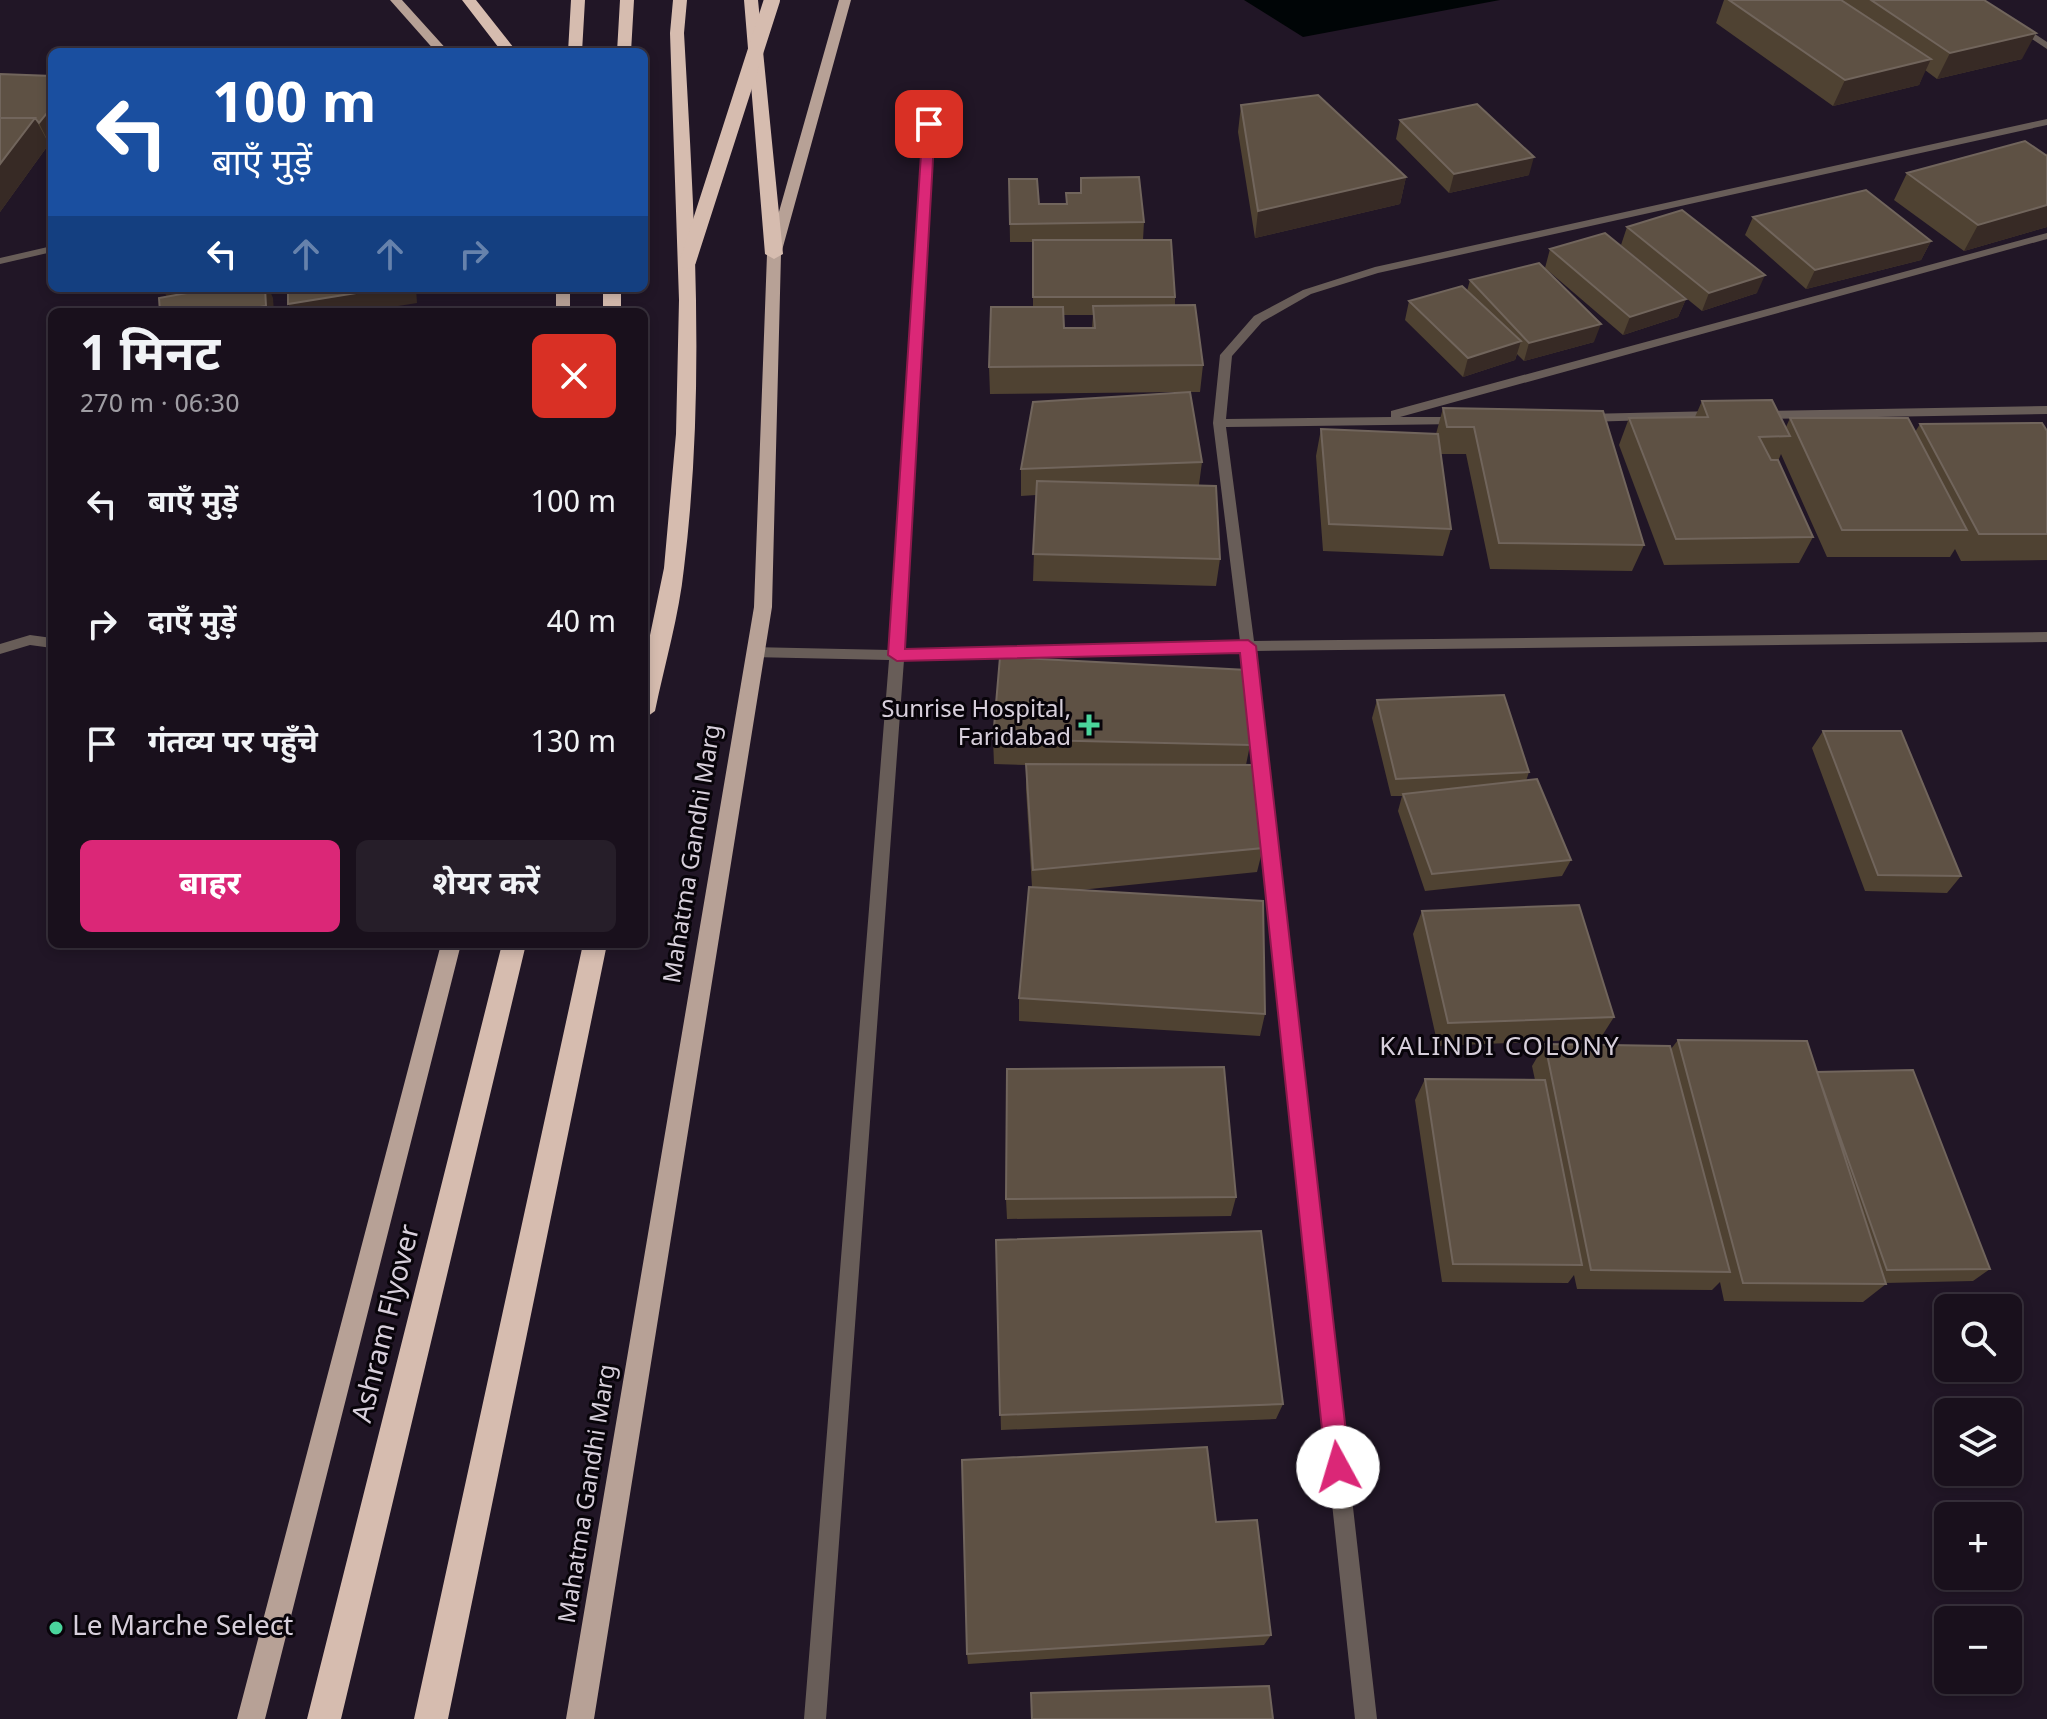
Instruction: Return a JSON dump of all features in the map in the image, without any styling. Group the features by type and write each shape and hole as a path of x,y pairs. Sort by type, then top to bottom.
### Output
{"highway":[{"path":"469,0 507,48"},
{"path":"575,48 578,0"},
{"path":"624,48 627,0"},
{"path":"648,692 674,569 688,381 688,261 677,33 680,0"},
{"path":"751,0 774,254"},
{"path":"688,261 772,0"},
{"name":"Ashram Flyover","path":"324,1719 513,948"},
{"path":"431,1719 594,948"}],"main road":[{"path":"396,0 439,48"},
{"name":"Mahatma Gandhi Marg","path":"580,1719 763,607 774,254 845,0"},
{"path":"251,1719 450,948"}],"street":[{"path":"1978,0 2047,46"},
{"path":"1366,1719 1248,646 1219,423 1226,355 1258,319 1307,292 1375,270 2047,122"},
{"path":"815,1719 897,655 929,124"},
{"path":"1370,421 2047,236"},
{"path":"0,261 48,250"},
{"path":"1748,415 2047,410"},
{"path":"1575,418 1732,415"},
{"path":"1219,423 1480,419"},
{"path":"755,652 897,655 1248,646 2047,637"},
{"path":"0,649 30,640 48,642"}],"shaded area":[{"path":"1244,0 1500,0 1303,37"}],"building":[{"path":"1729,0 1841,0 1931,59 1845,80"},
{"path":"1871,0 1984,0 2036,33 1950,53"},
{"path":"0,74 48,76 48,112 39,123 35,118 0,118"},
{"path":"1318,95 1406,177 1258,211 1241,105"},
{"path":"1477,104 1534,157 1454,174 1400,120"},
{"path":"0,118 35,118 0,164"},
{"path":"2025,141 2047,156 2047,205 1978,225 1907,173"},
{"path":"1139,177 1144,222 1010,224 1009,179 1037,179 1039,204 1067,204 1066,193 1081,193 1081,178"},
{"path":"1866,190 1931,241 1815,270 1753,217"},
{"path":"1682,210 1765,275 1709,293 1627,227"},
{"path":"1605,233 1686,299 1630,317 1550,249"},
{"path":"1033,240 1171,240 1175,297 1033,297"},
{"path":"1539,263 1601,324 1529,343 1470,280"},
{"path":"1462,286 1521,341 1468,358 1409,301"},
{"path":"193,292 265,292 266,306 160,308 159,298"},
{"path":"288,292 362,292 288,304"},
{"path":"1195,305 1203,365 989,367 991,307 1063,307 1064,328 1095,328 1093,306"},
{"path":"1190,392 1202,462 1021,469 1033,402"},
{"path":"1772,400 1790,436 1759,437 1771,460 1778,460 1813,537 1676,539 1629,418 1708,417 1702,401"},
{"path":"1443,408 1603,411 1644,545 1499,543 1474,427 1447,427"},
{"path":"1790,418 1908,418 1967,530 1842,530"},
{"path":"2042,423 2047,431 2047,534 1979,534 1920,424"},
{"path":"1321,429 1438,434 1451,529 1329,524"},
{"path":"1037,481 1216,486 1220,559 1033,554"},
{"path":"1000,657 1247,670 1250,745 993,739"},
{"path":"1504,695 1529,772 1396,779 1377,700"},
{"path":"1823,731 1901,731 1961,876 1878,875"},
{"path":"1026,764 1256,765 1263,848 1033,870"},
{"path":"1537,779 1571,860 1432,874 1403,794"},
{"path":"1029,887 1263,901 1265,1014 1019,998"},
{"path":"1579,905 1614,1017 1448,1023 1422,911"},
{"path":"1678,1040 1807,1041 1886,1284 1743,1283"},
{"path":"1545,1044 1670,1046 1730,1272 1591,1270"},
{"path":"1224,1067 1236,1197 1006,1199 1007,1069"},
{"path":"1913,1070 1990,1269 1887,1270 1817,1072"},
{"path":"1425,1079 1545,1080 1582,1265 1453,1264"},
{"path":"1261,1231 1283,1404 1000,1415 996,1240"},
{"path":"1207,1447 1216,1522 1257,1520 1271,1635 967,1654 962,1460"},
{"path":"1269,1686 1273,1719 1032,1719 1031,1693"}],"place":[{"name":"Sunrise Hospital, Faridabad","path":"1089,725"},
{"name":"Le Marche Select","path":"56,1628"}],"district":[{"name":"KALINDI COLONY","path":"1500,1049"}],"route":[{"path":"929,124 897,655 1248,646 1338,1467"}]}
